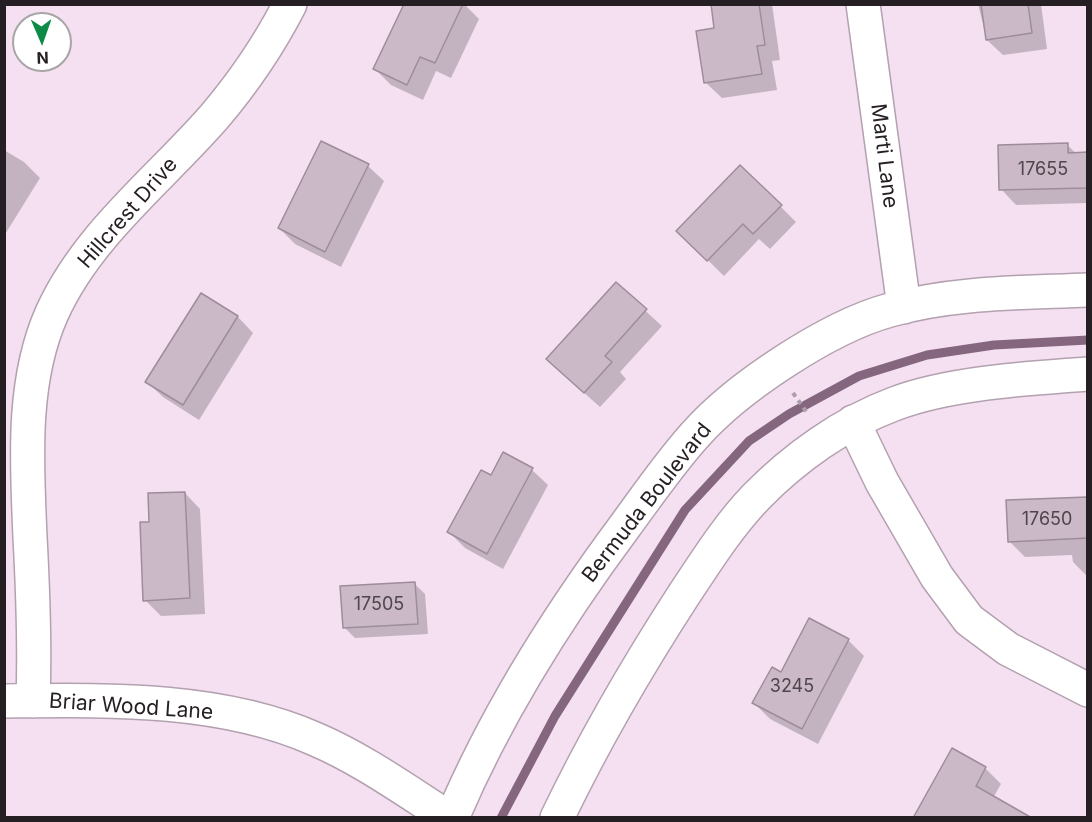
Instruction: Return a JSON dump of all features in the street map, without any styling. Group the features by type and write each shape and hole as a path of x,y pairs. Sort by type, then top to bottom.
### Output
{"street":[{"name":"Hillcrest Drive","path":"19,701 35,651 28,435 34,370 52,313 81,265 120,216 213,118 248,74 290,4"},
{"name":"Marti Lane","path":"863,4 904,307"},
{"name":"Bermuda Boulevard","path":"450,818 469,777 543,646 594,569 694,435 747,386 806,348 889,310 994,294 1088,290"},
{"path":"557,818 580,768 654,642 711,554 755,498 805,453 853,422 896,403 961,388 1088,375"},
{"path":"853,422 882,482 937,577 969,620 1008,649 1088,690"},
{"name":"Briar Wood Lane","path":"19,701 63,700 180,707 277,725 315,739 354,759 450,818"}],"path":[{"path":"792,392 812,419"}],"building":[{"path":"404,4 463,4 435,63 420,57 407,85 373,69"},
{"path":"711,4 759,4 765,45 757,46 762,74 704,83 696,31 714,28"},
{"path":"981,4 1028,4 1032,33 986,40"},
{"path":"321,141 369,164 325,252 278,228"},
{"path":"1068,143 1068,153 1088,152 1088,188 999,190 998,145"},
{"path":"740,165 782,205 753,234 743,224 707,261 676,231"},
{"path":"616,282 647,309 605,356 612,362 584,393 546,359"},
{"path":"201,293 238,316 183,405 145,382"},
{"path":"503,452 533,468 487,554 447,532 481,470 491,475"},
{"path":"185,492 190,598 143,601 140,522 149,522 148,493"},
{"path":"1088,497 1088,538 1008,542 1006,500"},
{"path":"415,582 418,624 343,628 340,586"},
{"path":"809,618 849,639 802,729 752,703 772,667 781,672"},
{"path":"952,748 986,767 976,786 1032,818 913,818"}],"waterway":[{"path":"501,818 555,716 685,510 749,441 789,414 859,376 927,355 994,345 1088,340"}]}
